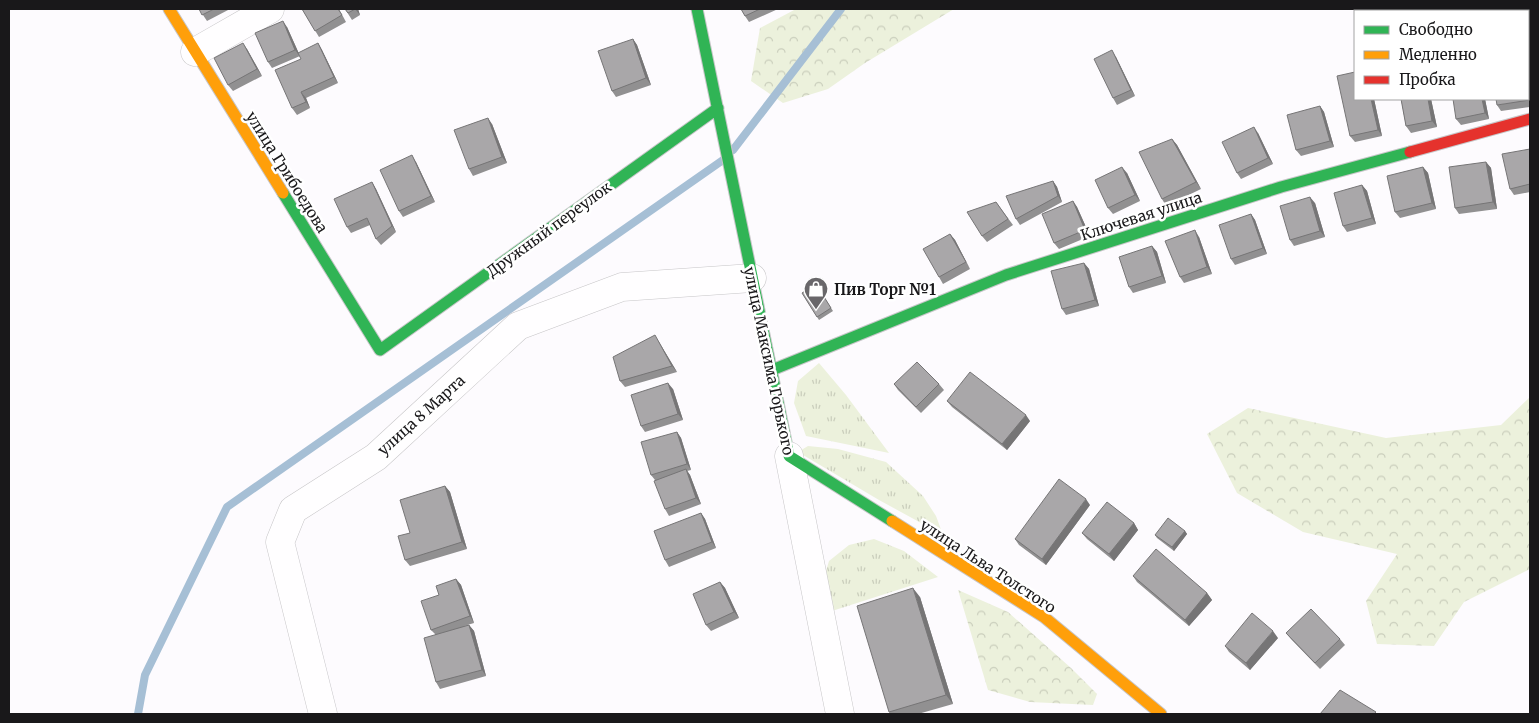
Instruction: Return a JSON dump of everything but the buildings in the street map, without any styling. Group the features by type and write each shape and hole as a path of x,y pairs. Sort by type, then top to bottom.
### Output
{"street":[{"name":"улица Грибоедова","path":"169,9 380,350"},
{"path":"195,52 270,9"},
{"name":"улица Максима Горького","path":"697,9 772,370 840,714"},
{"name":"Дружный переулок","path":"380,350 718,108"},
{"name":"Ключевая улица","path":"772,370 1006,275 1281,187 1530,119"},
{"name":"улица 8 Марта","path":"324,714 280,542 293,510 376,457 518,326 622,287 752,278"},
{"name":"улица Льва Толстого","path":"789,456 1044,617 1161,714"}],"green space":[{"path":"796,9 954,9 865,63 828,89 783,103 751,81 760,28"},
{"path":"819,363 846,395 889,453 806,436 794,403 798,381"},
{"path":"1530,397 1530,569 1464,602 1434,646 1377,644 1366,601 1397,554 1303,532 1237,493 1207,434 1248,408 1386,438 1501,425"},
{"path":"808,446 838,449 886,462 923,496 936,516 943,535 798,452"},
{"path":"874,539 904,551 938,577 832,611 822,584 829,561 849,545"},
{"path":"958,590 1008,612 1071,668 1097,694 1093,705 1030,702 988,690"}],"waterway":[{"path":"733,150 841,9"},
{"path":"138,714 145,675 227,507 723,160"}],"traffic: fast":[{"path":"697,9 789,456 892,521"},
{"path":"283,193 380,350 718,108"},
{"path":"772,370 1006,275 1281,187 1410,152"}],"traffic: slow":[{"path":"169,9 283,193"},
{"path":"892,521 1044,617 1161,714"}],"traffic: jam":[{"path":"1410,152 1530,119"}],"place":[{"name":"Пив Торг №1","path":"816,310"}]}
